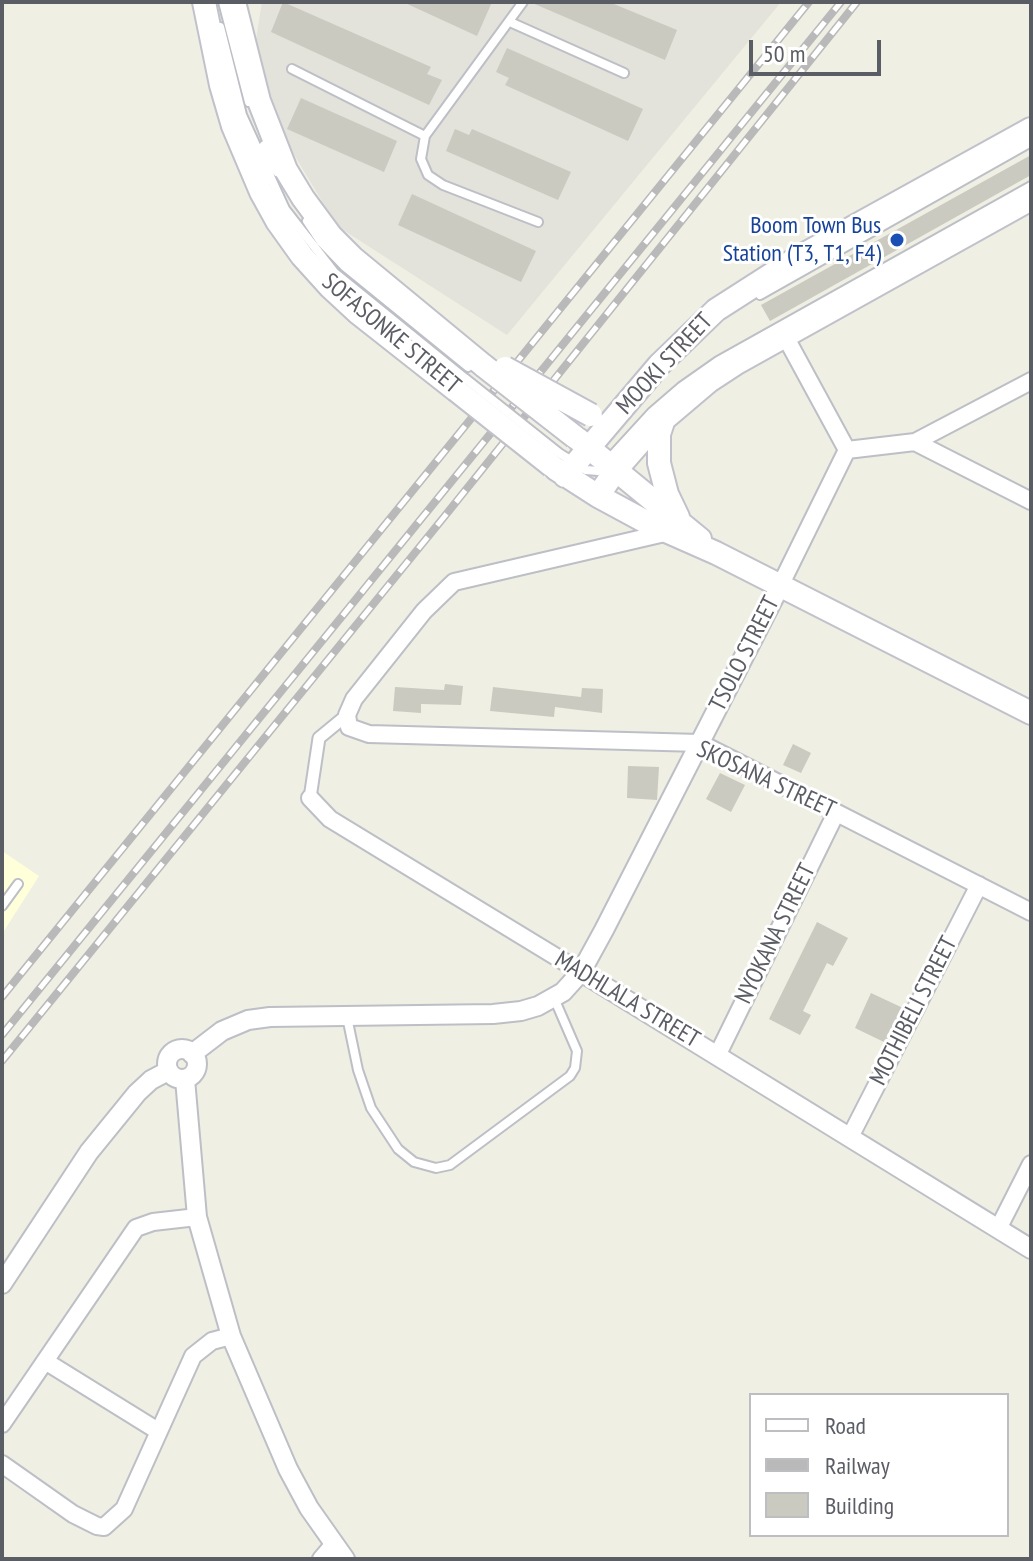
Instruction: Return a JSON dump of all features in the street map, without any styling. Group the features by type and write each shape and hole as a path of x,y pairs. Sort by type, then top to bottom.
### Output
{"main road":[{"name":"SOFASONKE STREET","path":"204,2 233,126 261,192 302,256 357,312 476,374 581,458 716,553 1031,713"},
{"name":"SOFASONKE STREET","path":"234,2 259,101 286,170 331,236 353,258 447,335 476,374 581,458 598,496 675,526"},
{"name":"MOOKI STREET","path":"581,458 604,423 685,337 716,310 794,260 1031,129"},
{"name":"MOOKI STREET","path":"581,458 666,415 709,381 785,336 1031,199"},
{"path":"476,374 604,423"},
{"path":"666,415 659,434 659,463 675,526"},
{"name":"MOOKI STREET","path":"581,458 598,496"}],"street":[{"path":"785,336 847,450 915,442 1031,381"},
{"path":"915,442 1031,501"},
{"name":"TSOLO STREET","path":"554,998 581,972 847,450"},
{"path":"347,715 354,699 424,611 454,582 675,526"},
{"name":"SKOSANA STREET","path":"347,715 349,727 369,734 700,743 1031,912"},
{"name":"MADHLALA STREET","path":"347,715 319,738 310,798 330,819 1031,1249"},
{"name":"NYOKANA STREET","path":"717,1056 836,813"},
{"name":"MOTHIBELI STREET","path":"850,1137 979,885"},
{"path":"192,1054 222,1031 248,1020 270,1017 493,1014 521,1011 554,998"},
{"path":"183,1049 192,1054 197,1066 193,1075 185,1079 177,1079 168,1071 167,1060 173,1052 183,1049"},
{"path":"2,1284 98,1140 137,1093 151,1080 168,1071"},
{"path":"185,1079 197,1217 231,1336 288,1469 333,1554"},
{"path":"998,1229 1031,1164"},
{"path":"2,1424 136,1228 153,1222 197,1217"},
{"path":"2,1464 73,1514 104,1527 124,1509 193,1356 212,1341 231,1336"},
{"path":"45,1361 158,1431"}],"lane":[{"path":"214,2 242,115 285,209 334,272 476,374"},
{"path":"223,2 246,96 272,164 321,242 345,267 476,374"},
{"path":"523,2 425,136 421,159 428,175 443,185 538,222"},
{"path":"510,22 624,73"},
{"path":"292,69 425,136"},
{"name":"MOOKI STREET","path":"604,423 671,360 726,315 1031,142"},
{"name":"MOOKI STREET","path":"581,458 652,412 718,361 1031,186"},
{"path":"2,906 18,884"},
{"path":"347,1016 358,1070 371,1108 398,1149 414,1162 436,1168 450,1165 570,1076 575,1068 577,1051 554,998"}],"shaded area":[{"path":"262,2 781,2 507,335 337,226 275,123 256,40"},
{"path":"2,851 39,876 2,934"}],"building":[{"path":"283,2 431,67 427,74 442,80 429,105 271,32"},
{"path":"403,2 492,2 477,36"},
{"path":"530,2 609,2 677,30 665,60"},
{"path":"507,48 643,109 628,141 505,85 509,78 496,72"},
{"path":"301,98 397,141 384,172 287,129"},
{"path":"455,129 469,135 472,129 571,172 558,200 446,151"},
{"name":"Boom Town Bus Station (T3, T1, F4)","path":"1031,155 1031,175 770,321 761,305"},
{"path":"412,194 536,251 521,282 398,225"},
{"path":"445,684 463,686 461,705 421,704 421,713 393,711 395,687 444,690"},
{"path":"493,687 581,697 582,688 603,689 602,713 555,707 554,717 490,711"},
{"path":"793,744 811,753 801,773 783,765"},
{"path":"628,766 659,767 657,800 627,798"},
{"path":"720,773 745,785 731,812 706,799"},
{"path":"817,922 848,938 833,966 827,963 803,1011 811,1015 800,1035 769,1019"},
{"path":"871,993 903,1008 886,1043 855,1028"}],"railway":[{"path":"2,997 809,2"},
{"path":"2,1035 841,2"},
{"path":"2,1061 857,2"}],"place":[{"name":"Boom Town Bus Station (T3, T1, F4)","path":"897,240"}]}
